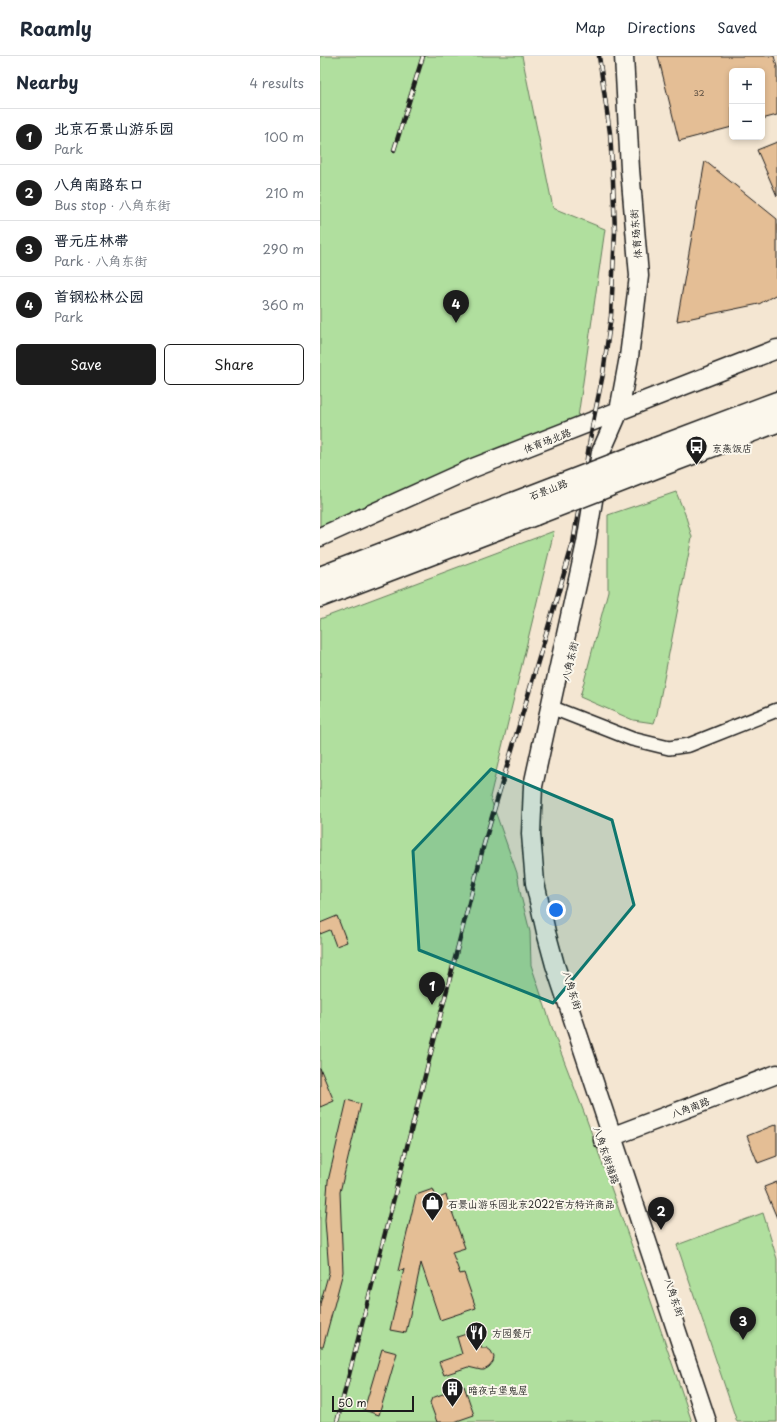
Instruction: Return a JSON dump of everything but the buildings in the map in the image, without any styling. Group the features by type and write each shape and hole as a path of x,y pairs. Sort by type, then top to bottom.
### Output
{"main road":[{"name":"石景山路","path":"320,597 532,506 658,457 777,402"},
{"name":"石景山路","path":"658,457 777,422"},
{"name":"石景山路","path":"320,577 532,506"}],"street":[{"name":"体育场东街","path":"619,411 629,357 639,276 630,169 624,56"},
{"name":"体育场北路","path":"320,537 473,468 777,350"},
{"name":"八角东街","path":"619,411 601,452 586,543 533,786 531,834 536,883 546,932 555,965 707,1422"},
{"name":"八角东街","path":"586,543 588,583 558,710 542,790 540,834 546,898 556,939 612,1137 718,1422"},
{"path":"558,710 632,739 669,748 689,745 777,710"},
{"name":"八角南路","path":"612,1137 777,1074"},
{"name":"八角东街辅路","path":"612,1137 697,1422"}],"highlighted area":[{"path":"491,769 612,820 634,905 553,1003 419,950 413,851"}],"green space":[{"path":"320,56 522,56 553,208 605,229 578,417 320,529"},
{"path":"676,492 692,537 654,723 633,720 580,697 608,591 608,515"},
{"path":"554,531 490,797 517,873 530,932 531,965 558,1045 585,1115 638,1263 692,1422 320,1422 320,619"},
{"path":"763,1213 777,1259 777,1422 737,1422 677,1245"}],"railway":[{"path":"394,150 423,56"},
{"path":"337,1422 484,844 573,543 593,422 603,374 611,316 615,231 613,181 610,133 599,56"}],"place":[{"name":"首钢松林公园","path":"456,323"},
{"name":"京燕饭店","path":"697,466"},
{"name":"北京石景山游乐园","path":"432,1005"},
{"name":"石景山游乐园北京2022官方特许商品","path":"433,1222"},
{"name":"八角南路东口","path":"661,1230"},
{"name":"晋元庄林带","path":"743,1340"},
{"name":"方园餐厅","path":"477,1352"},
{"name":"暗夜古堡鬼屋","path":"452,1408"}]}
